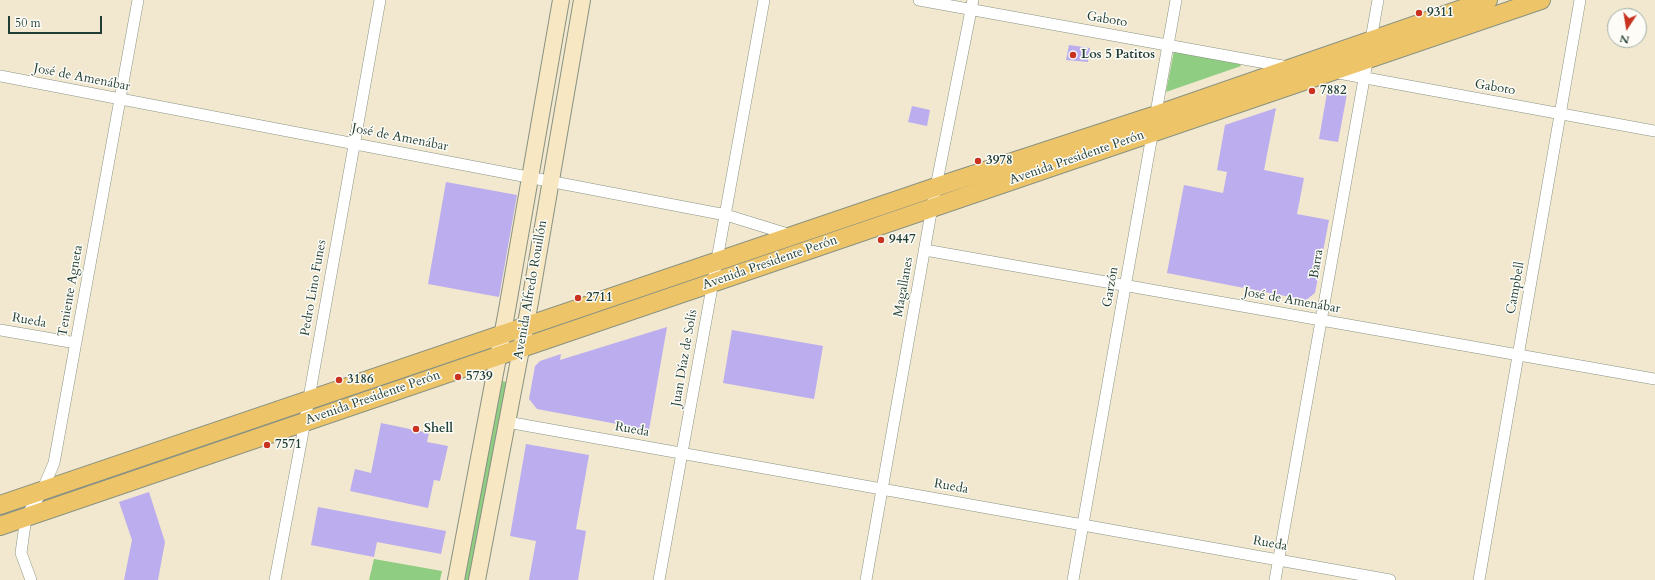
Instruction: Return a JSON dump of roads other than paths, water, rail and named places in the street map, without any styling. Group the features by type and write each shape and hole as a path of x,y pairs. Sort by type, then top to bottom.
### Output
{"main road":[{"name":"Avenida Presidente Perón","path":"0,505 936,187 1156,115 1289,67 1488,0"},
{"name":"Avenida Presidente Perón","path":"0,526 1541,0"}],"street":[{"name":"Teniente Agneta","path":"31,580 21,553 26,517 42,491 54,463 138,0"},
{"name":"Pedro Lino Funes","path":"275,580 309,400 380,0"},
{"name":"Avenida Alfredo Rouillón","path":"456,580 561,0"},
{"name":"Avenida Alfredo Rouillón","path":"477,580 525,327 582,0"},
{"name":"Juan Díaz de Solís","path":"659,580 713,282 718,262 764,0"},
{"name":"Gaboto","path":"919,0 972,5 1168,45 1289,67"},
{"name":"Garzón","path":"1073,580 1176,0"},
{"name":"Barra","path":"1275,580 1378,0"},
{"name":"Campbell","path":"1479,580 1580,0"},
{"name":"Magallanes","path":"866,580 932,208 972,5"},
{"name":"Gaboto","path":"1331,72 1655,131"},
{"name":"José de Amenábar","path":"0,76 726,215 793,236"},
{"name":"José de Amenábar","path":"925,250 1655,379"},
{"name":"Rueda","path":"0,330 76,344"},
{"name":"Rueda","path":"507,422 1390,580"}],"place":[{"name":"9311","path":"1419,13"},
{"name":"Los 5 Patitos","path":"1073,55"},
{"name":"7882","path":"1312,91"},
{"name":"3978","path":"978,161"},
{"name":"9447","path":"881,240"},
{"name":"2711","path":"578,298"},
{"name":"5739","path":"458,377"},
{"name":"3186","path":"339,380"},
{"name":"Shell","path":"416,429"},
{"name":"7571","path":"267,445"}]}
